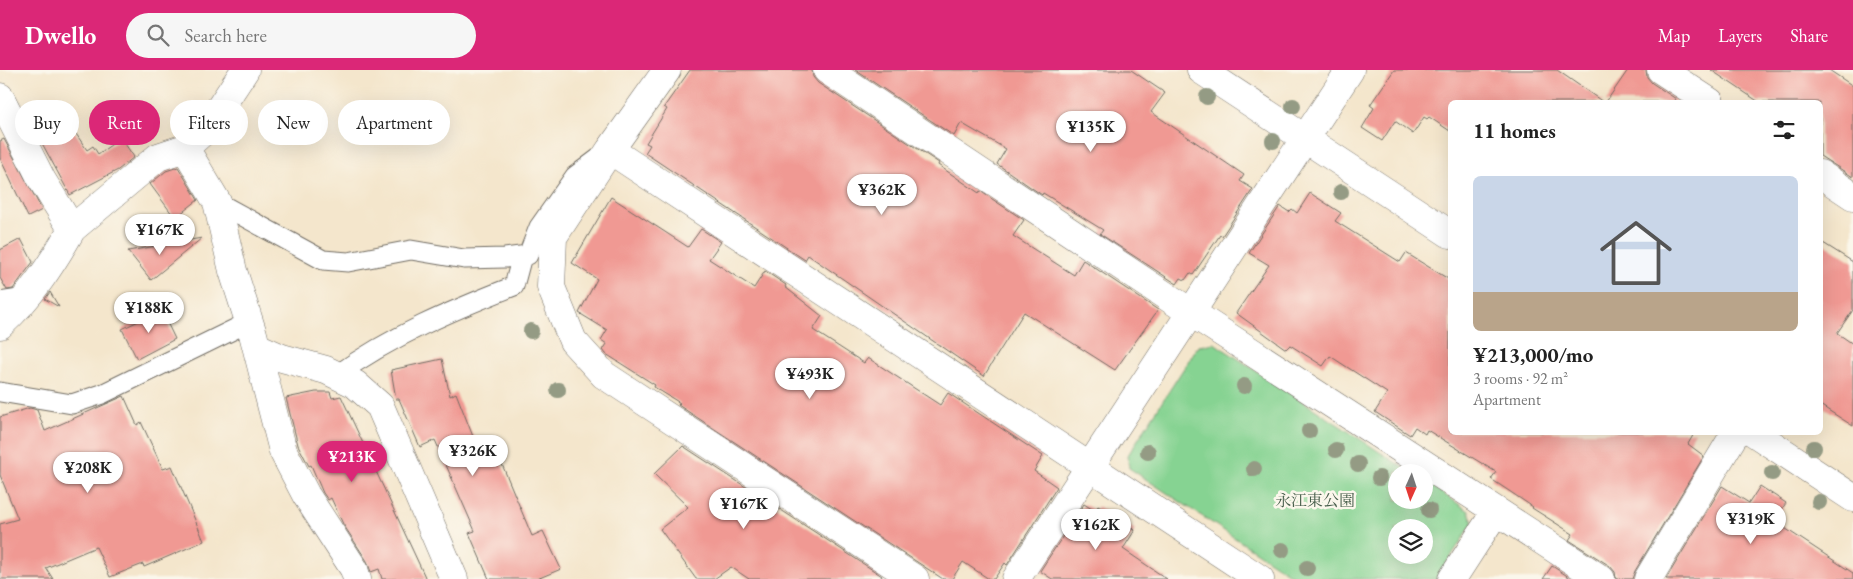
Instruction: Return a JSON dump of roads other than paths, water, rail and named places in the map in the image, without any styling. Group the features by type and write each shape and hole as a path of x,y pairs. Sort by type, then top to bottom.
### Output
{"street":[{"path":"0,325 13,300 54,261 72,229 158,157 185,148 206,129 245,70"},
{"path":"668,70 610,150 553,237 551,287 573,341 604,375 915,579"},
{"path":"827,70 1191,312 1601,579"},
{"path":"1201,70 1448,233"},
{"path":"1016,579 1350,70"},
{"path":"1661,70 1707,100"},
{"path":"0,96 42,180 72,229"},
{"path":"185,148 217,202 233,270 253,335 283,451 306,495 354,569 357,579"},
{"path":"610,150 1090,465 1260,579"},
{"path":"1823,176 1853,196"},
{"path":"253,335 282,358 326,370 355,384 380,406 454,579"},
{"path":"1648,579 1734,435"},
{"path":"1758,435 1853,498"},
{"path":"1452,579 1496,511"}],"lane":[{"path":"217,202 323,260 348,262 411,250 464,259 522,256 528,255 539,227 575,176 610,150"},
{"path":"337,375 363,357 405,334 469,304 514,286 522,256"},
{"path":"0,392 72,404 253,335"}],"park label":[{"name":"永江東公園","path":"1315,500"}]}
